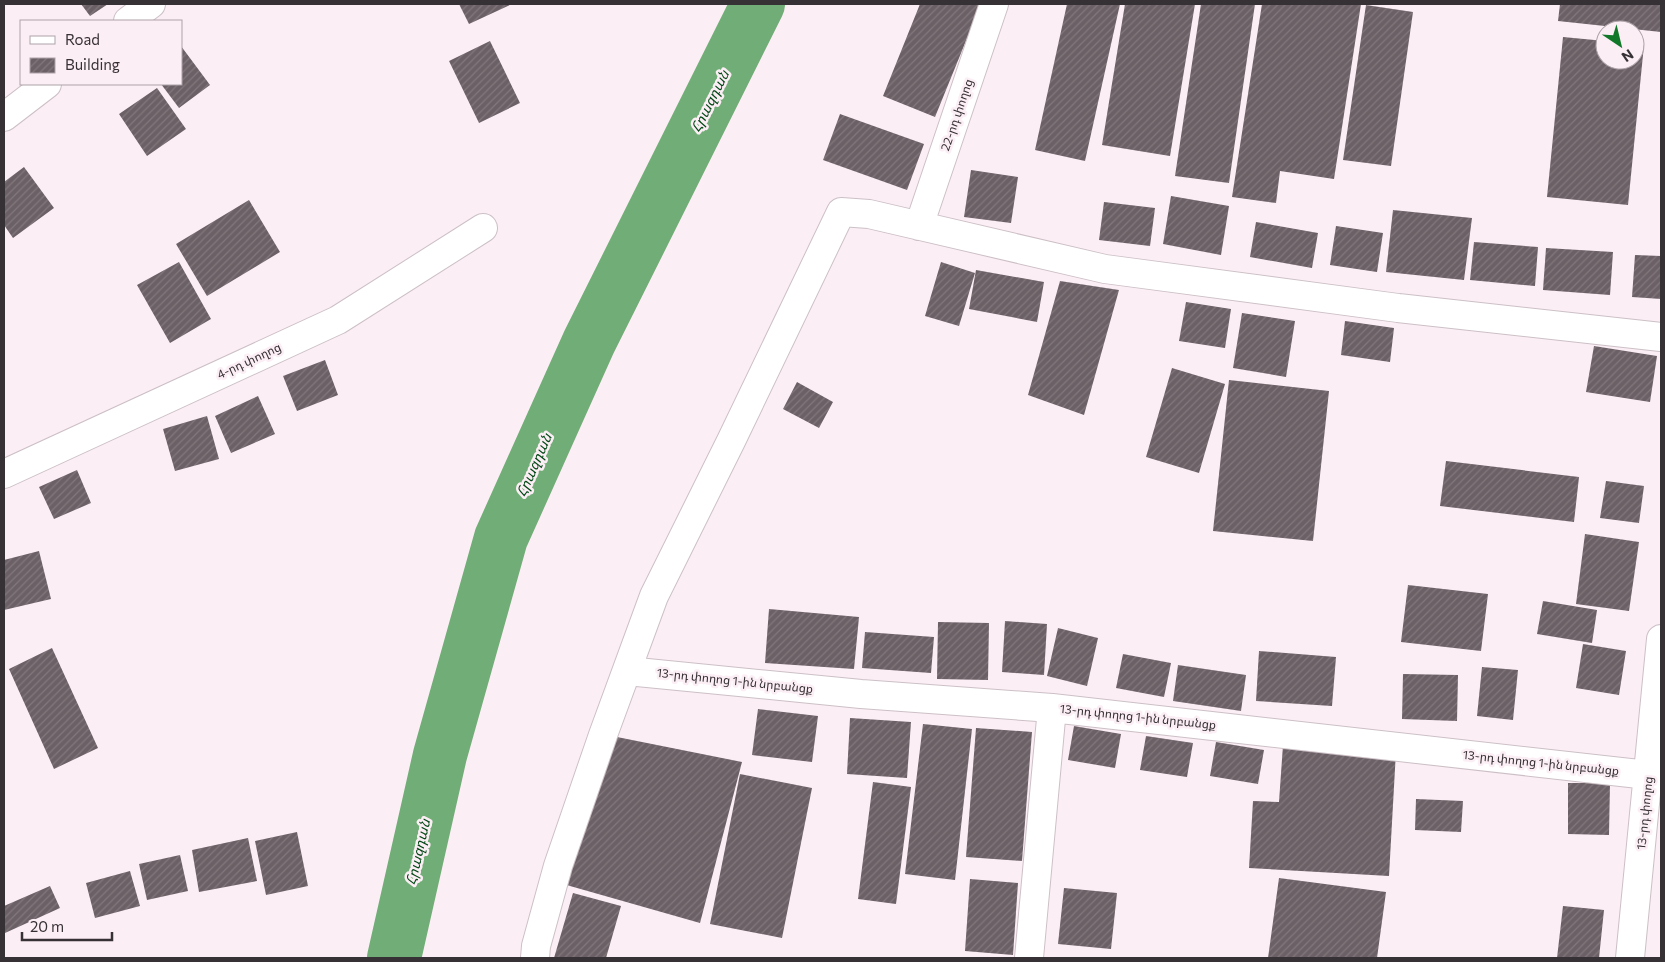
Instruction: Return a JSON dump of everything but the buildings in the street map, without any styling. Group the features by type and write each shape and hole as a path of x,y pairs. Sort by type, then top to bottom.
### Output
{"street":[{"path":"129,20 151,4"},
{"name":"22-րդ փողոց","path":"919,226 994,4"},
{"path":"4,118 47,85"},
{"path":"535,958 536,946 558,866 654,596 841,212 869,214 1105,269 1398,308 1661,337"},
{"name":"4-րդ փողոց","path":"4,474 338,320 483,228"},
{"name":"13-րդ փողոց","path":"1630,958 1661,639"},
{"name":"13-րդ փողոց 1-ին նրբանցք","path":"627,671 861,694 1052,708 1648,775"},
{"path":"1030,958 1052,708"}],"waterway":[{"name":"Հրազդան","path":"394,958 440,755 501,538 589,342 758,4"}]}
